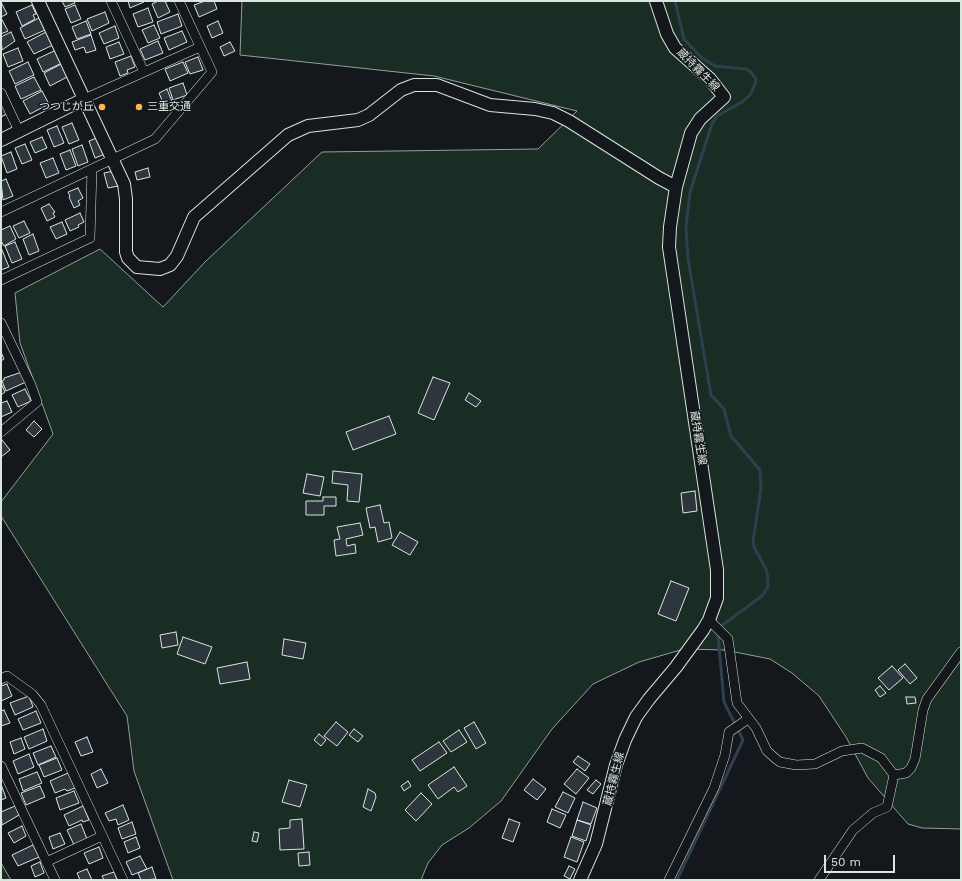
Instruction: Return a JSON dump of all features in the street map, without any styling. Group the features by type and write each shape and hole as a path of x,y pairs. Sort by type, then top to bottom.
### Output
{"street":[{"path":"38,1 114,160 125,190 125,246 128,258 137,267 153,270 165,268 173,262 194,217 288,135 308,126 351,122 364,118 401,90 414,85 437,85 490,106 535,109 553,113 676,187"},
{"path":"111,1 144,72"},
{"path":"1,212 114,160 155,139 212,72 179,1"},
{"name":"蔵持霧生線","path":"580,880 590,860 601,828 620,750 636,717 712,622 717,598 717,570 669,247 670,228 676,187 681,165 695,126 707,111 724,97 710,79 675,48 667,34 656,1"},
{"path":"1,140 84,99 200,46"},
{"path":"1,93 19,131"},
{"path":"1,280 90,238 92,169"},
{"path":"1,324 31,385 37,402 1,432"},
{"path":"712,622 726,634 730,645 737,703 745,721 756,728 767,751 780,762 796,765 815,764 842,751 862,748 881,758 894,776 887,807 873,813 853,830 819,880"},
{"path":"894,776 906,773 911,768 915,758 923,710 927,699 961,652"},
{"path":"1,679 6,676 32,694 41,705 123,880"},
{"path":"669,880 714,788 725,755 727,736 732,729 745,721"},
{"path":"1,766 55,880"},
{"path":"46,862 102,836"}],"green space":[{"path":"242,1 961,1 961,829 922,828 908,824 868,778 846,737 819,696 792,673 770,659 725,650 684,649 639,662 593,684 552,729 501,801 469,828 442,845 428,863 421,880 173,880 134,771 127,716 1,516 1,502 53,434 20,343 15,293 100,249 163,307 205,262 322,152 538,149 577,111 434,76 240,55"},
{"path":"1,863 11,880 1,880"}],"building":[{"path":"62,1 74,1 75,3 65,7"},
{"path":"128,1 144,1 144,2 130,8"},
{"path":"158,1 165,1 170,12 158,18 152,4"},
{"path":"205,1 214,1 217,9 199,17 194,5"},
{"path":"1,2 7,14 1,17"},
{"path":"32,5 36,14 33,15 35,19 22,26 16,12"},
{"path":"75,5 81,19 71,23 65,9"},
{"path":"148,8 153,22 138,27 133,14"},
{"path":"105,12 109,23 92,31 87,19"},
{"path":"178,14 182,26 161,34 157,22"},
{"path":"1,18 8,31 1,34"},
{"path":"39,18 45,30 25,39 20,28"},
{"path":"86,21 91,34 77,39 72,27"},
{"path":"218,21 223,33 212,38 207,26"},
{"path":"154,25 160,38 148,43 142,30"},
{"path":"115,26 119,38 104,44 99,33"},
{"path":"182,31 187,42 169,50 164,38"},
{"path":"11,32 15,41 2,50 1,37"},
{"path":"46,32 53,45 34,54 27,42"},
{"path":"91,35 96,50 86,53 84,47 75,50 72,42"},
{"path":"158,41 163,53 145,60 140,49"},
{"path":"119,42 124,54 110,59 106,47"},
{"path":"230,42 235,51 224,56 220,47"},
{"path":"18,48 23,61 8,67 3,54"},
{"path":"56,50 62,63 43,72 37,59"},
{"path":"131,56 135,67 127,70 128,73 120,76 115,62"},
{"path":"198,57 203,70 190,74 185,62"},
{"path":"28,62 34,75 15,84 9,71"},
{"path":"183,62 188,73 170,81 165,69"},
{"path":"63,63 69,76 50,86 44,73"},
{"path":"34,77 41,90 21,99 15,86"},
{"path":"183,83 187,95 173,100 169,88"},
{"path":"167,89 175,109 167,112 159,93"},
{"path":"42,91 49,104 30,114 23,101"},
{"path":"1,100 9,113 1,117"},
{"path":"72,123 79,140 69,144 62,127"},
{"path":"57,126 64,143 54,147 47,130"},
{"path":"42,137 47,148 35,153 30,142"},
{"path":"99,137 105,154 95,158 89,141"},
{"path":"25,144 32,160 22,164 15,148"},
{"path":"82,145 88,162 78,166 72,149"},
{"path":"70,150 76,166 66,170 60,154"},
{"path":"11,152 17,169 7,173 1,156"},
{"path":"53,158 59,173 46,178 40,163"},
{"path":"148,168 150,177 137,180 135,172"},
{"path":"114,171 118,186 108,188 104,173"},
{"path":"6,179 13,196 3,200 1,181"},
{"path":"78,188 83,198 78,201 80,205 74,208 68,192"},
{"path":"49,204 55,212 53,213 55,217 47,221 41,208"},
{"path":"80,213 84,222 78,225 79,227 70,231 65,220"},
{"path":"24,221 30,233 19,238 13,226"},
{"path":"62,222 67,234 56,239 50,227"},
{"path":"10,226 16,239 4,246 1,241 1,230"},
{"path":"33,234 39,251 29,255 23,239"},
{"path":"15,242 22,259 12,263 5,246"},
{"path":"2,250 9,267 1,270 1,251"},
{"path":"1,352 4,359 1,361"},
{"path":"22,372 26,382 6,391 2,381 4,378"},
{"path":"433,377 450,383 434,420 418,413"},
{"path":"1,383 5,392 1,395"},
{"path":"25,389 31,401 18,407 12,395"},
{"path":"469,393 481,401 476,407 465,400"},
{"path":"7,401 12,412 1,417 1,403"},
{"path":"389,416 396,434 353,450 346,432"},
{"path":"34,421 42,429 34,437 26,430"},
{"path":"2,440 10,450 1,457 1,441"},
{"path":"333,471 362,474 359,502 347,501 348,485 332,483"},
{"path":"307,474 324,477 320,496 303,493"},
{"path":"695,491 697,511 683,513 681,493"},
{"path":"323,497 336,497 336,506 324,506 324,515 306,515 306,501 323,501"},
{"path":"380,505 384,523 389,522 392,538 378,542 375,527 370,528 366,508"},
{"path":"360,523 363,535 346,539 347,546 355,544 356,553 336,556 334,540 340,539 337,527"},
{"path":"400,532 418,542 410,555 392,545"},
{"path":"671,581 689,588 676,621 658,614"},
{"path":"176,632 178,645 162,648 160,635"},
{"path":"183,637 212,647 205,664 177,654"},
{"path":"284,639 306,643 303,659 282,655"},
{"path":"247,662 250,679 220,684 217,668"},
{"path":"905,664 917,678 910,684 898,670"},
{"path":"892,666 903,678 889,690 878,678"},
{"path":"7,684 12,696 1,701 1,686"},
{"path":"880,686 886,693 880,697 875,690"},
{"path":"29,696 33,707 15,715 10,703"},
{"path":"906,697 915,697 916,703 907,704"},
{"path":"4,710 10,723 1,726 1,711"},
{"path":"36,711 41,723 23,730 18,719"},
{"path":"336,722 348,732 337,746 324,736"},
{"path":"474,722 486,743 476,749 464,728"},
{"path":"43,729 47,741 29,749 24,737"},
{"path":"354,729 363,736 358,742 349,735"},
{"path":"459,730 467,742 451,752 443,741"},
{"path":"319,734 326,740 321,746 314,740"},
{"path":"87,737 93,752 81,756 75,742"},
{"path":"21,738 25,749 14,754 10,742"},
{"path":"439,742 447,753 420,771 412,760"},
{"path":"51,746 56,757 38,765 33,753"},
{"path":"29,754 34,767 18,774 13,761"},
{"path":"578,756 590,764 585,771 573,762"},
{"path":"57,758 62,770 44,777 39,765"},
{"path":"454,767 467,786 458,792 454,787 438,799 428,785"},
{"path":"101,769 108,783 97,788 91,774"},
{"path":"577,769 589,778 576,794 564,784"},
{"path":"37,772 42,783 23,791 19,779"},
{"path":"68,773 75,788 67,791 65,789 55,793 50,781"},
{"path":"533,779 546,789 537,800 524,790"},
{"path":"289,780 307,785 300,807 282,802"},
{"path":"596,780 601,784 593,794 587,790"},
{"path":"408,781 411,786 404,791 401,786"},
{"path":"40,786 45,797 26,805 21,793"},
{"path":"2,787 6,798 1,800 1,788"},
{"path":"368,789 375,793 376,797 371,811 363,807"},
{"path":"74,791 79,803 60,810 56,798"},
{"path":"563,792 575,798 568,813 555,807"},
{"path":"421,793 432,804 416,821 405,810"},
{"path":"583,802 597,808 591,824 577,820"},
{"path":"123,805 129,820 118,825 116,819 109,821 105,813"},
{"path":"15,806 19,815 2,825 1,812"},
{"path":"83,806 89,820 83,822 82,820 69,826 64,815"},
{"path":"552,809 566,815 560,828 547,822"},
{"path":"302,819 304,849 280,850 279,829 290,828 290,820"},
{"path":"509,819 520,823 513,842 502,838"},
{"path":"577,820 591,825 586,841 572,836"},
{"path":"132,822 136,834 122,839 118,828"},
{"path":"81,824 87,839 74,845 67,830"},
{"path":"22,826 26,836 14,843 8,833"},
{"path":"254,832 259,833 257,842 252,841"},
{"path":"60,833 65,844 53,849 49,837"},
{"path":"136,837 140,848 128,853 124,842"},
{"path":"571,837 584,842 577,862 564,857"},
{"path":"33,845 39,857 18,866 12,855"},
{"path":"99,847 103,858 89,864 84,853"},
{"path":"309,852 310,865 299,866 298,853"},
{"path":"140,856 147,869 132,875 126,862"},
{"path":"40,862 44,873 35,877 31,866"},
{"path":"569,866 575,869 570,879 564,876"},
{"path":"152,867 156,879 141,880 138,873"},
{"path":"87,869 92,880 80,880 77,873"},
{"path":"114,872 117,880 104,880 102,876"}],"waterway":[{"path":"675,1 684,39 702,58 715,66 746,69 750,71 756,79 751,94 742,102 717,116 712,124 690,192 686,227 688,259 711,395 724,409 731,436 760,470 761,488 753,541 754,547 766,569 768,578 768,587 762,596 721,626 718,635 724,702 743,740 677,880"}],"place":[{"name":"つつじが丘","path":"102,107"},
{"name":"三重交通","path":"139,107"}]}
